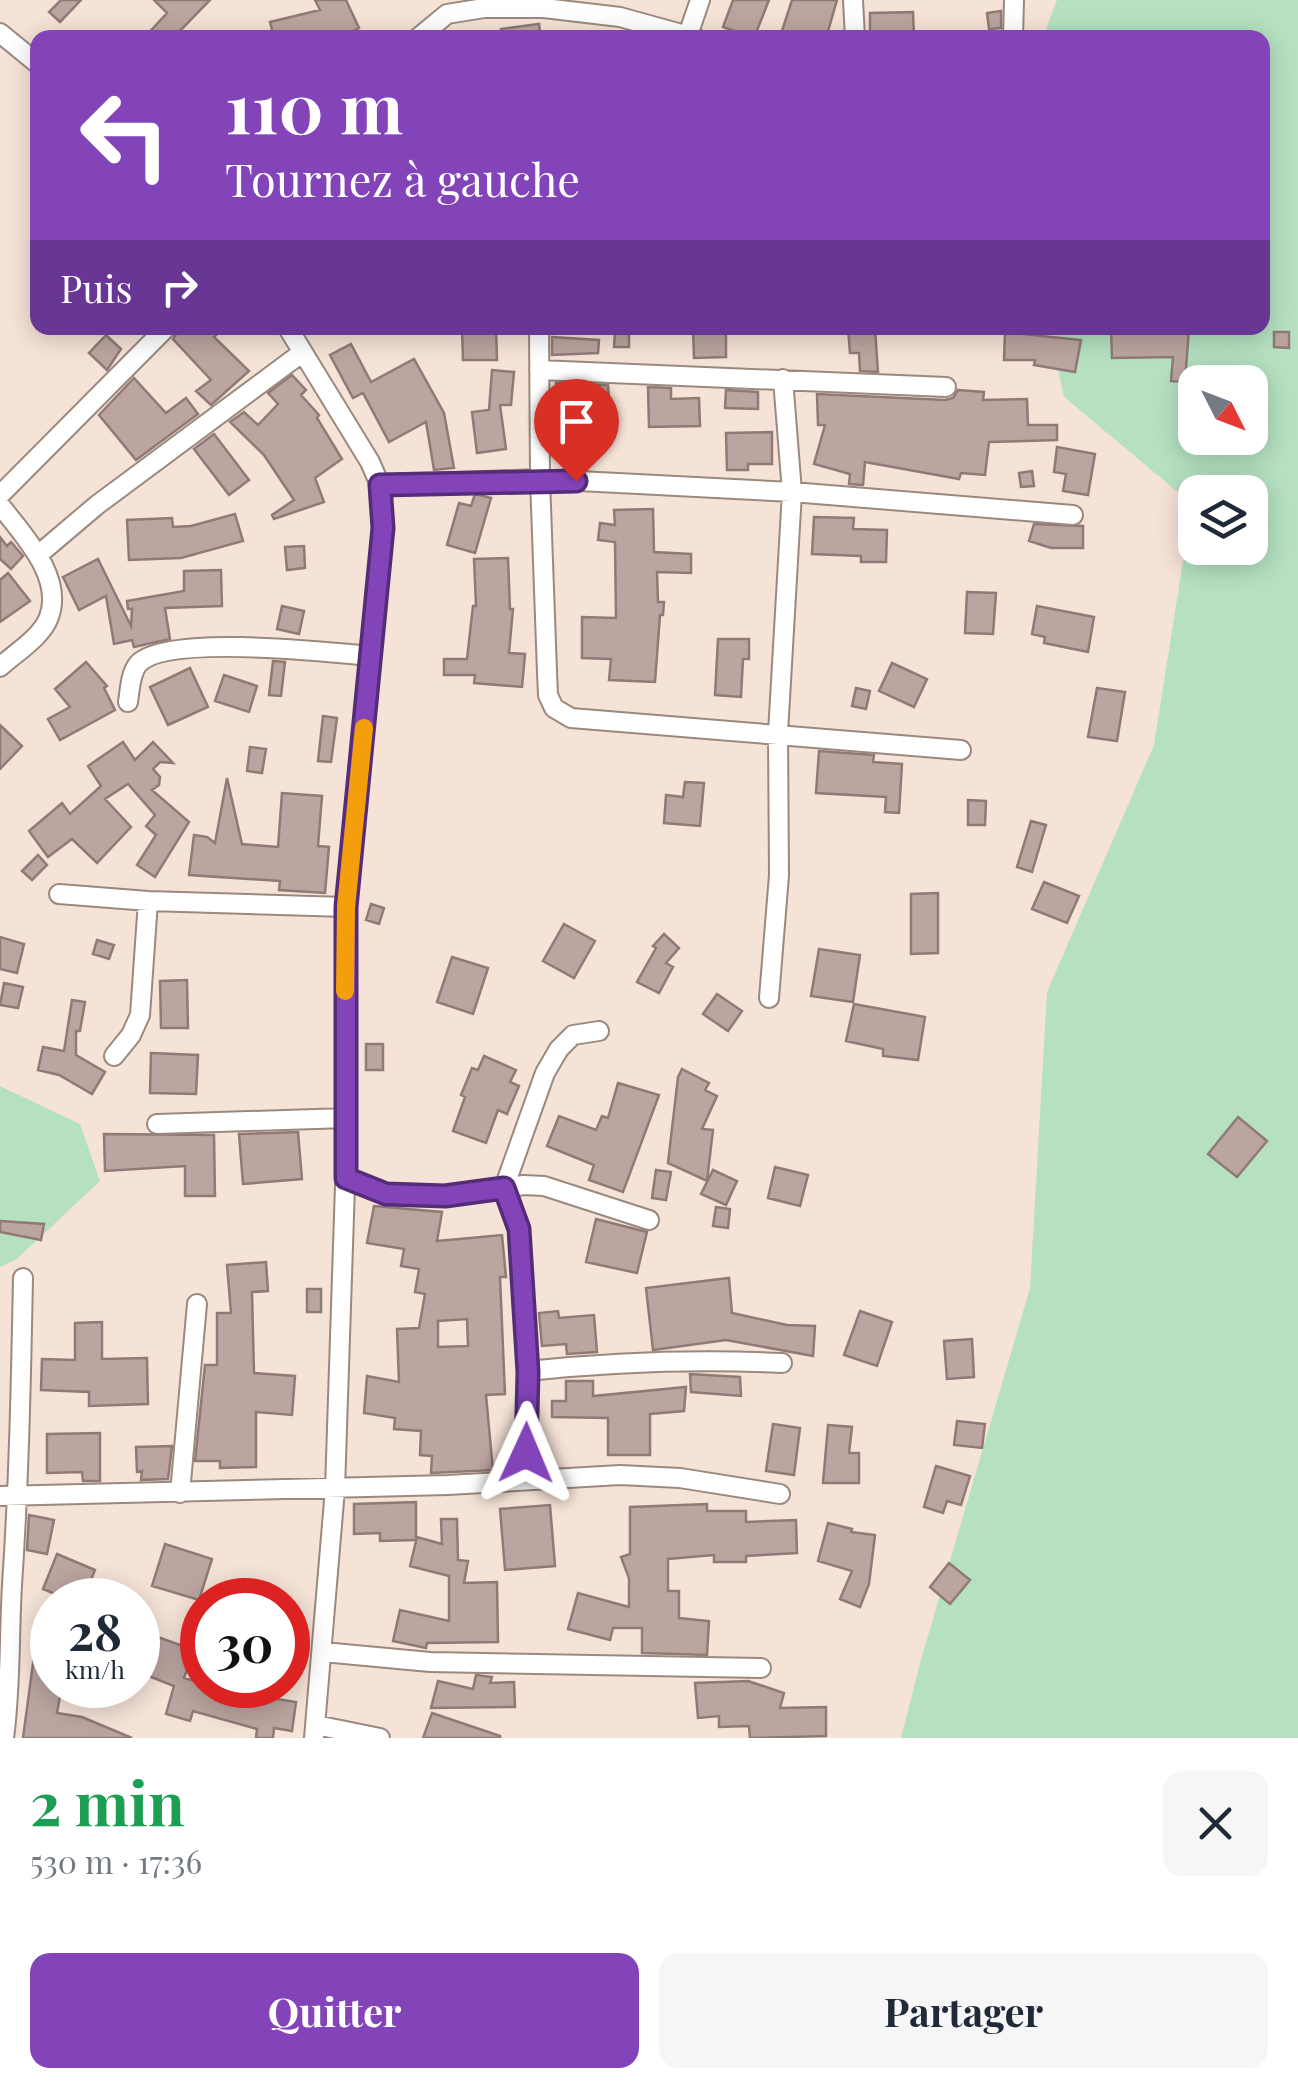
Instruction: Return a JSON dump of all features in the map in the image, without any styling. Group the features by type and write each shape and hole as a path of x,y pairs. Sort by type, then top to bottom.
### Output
{"street":[{"path":"693,30 700,0"},
{"path":"853,0 855,30"},
{"path":"1013,30 1014,0"},
{"path":"428,30 447,14 484,8 544,8 620,17 669,30"},
{"path":"0,33 30,57"},
{"path":"0,495 159,335"},
{"path":"292,335 370,462 380,485 383,528 346,907 346,1178 335,1488 315,1732 380,1738"},
{"path":"539,335 548,696 554,708 571,718 630,726 778,733 960,750"},
{"path":"38,555 98,505 303,352"},
{"path":"538,370 946,387"},
{"path":"769,998 779,875 778,733 792,492 783,379"},
{"path":"380,485 540,480 792,492 1073,515"},
{"path":"0,506 38,555 48,578 50,616 39,632 0,667"},
{"path":"128,702 132,676 139,662 156,654 236,645 371,656"},
{"path":"59,894 346,907"},
{"path":"114,1056 131,1035 140,1014 148,901"},
{"path":"526,1480 528,1372 519,1229 504,1188 559,1048 573,1035 599,1031"},
{"path":"158,1124 346,1118"},
{"path":"346,1178 386,1194 445,1196 544,1186 649,1220"},
{"path":"4,1738 10,1696 10,1496 22,1278"},
{"path":"180,1494 197,1304"},
{"path":"528,1372 616,1362 703,1359 782,1363"},
{"path":"10,1496 180,1494 620,1474 680,1478 780,1494"},
{"path":"323,1652 430,1662 761,1668"}],"green space":[{"path":"1057,0 1298,0 1298,1738 901,1738 1030,1288 1047,992 1154,745 1182,565 1268,565 1268,475 1178,475 1178,492 1064,397 1051,335 1270,335 1270,30 1046,30"},
{"path":"0,1086 80,1124 100,1181 17,1259 0,1267"}],"building":[{"path":"61,0 81,0 60,22 49,12"},
{"path":"154,0 210,0 181,30 151,30 167,13"},
{"path":"315,0 346,0 359,28 272,30 270,22 320,10"},
{"path":"733,0 769,0 757,30 723,27"},
{"path":"792,0 837,0 828,30 782,30"},
{"path":"1001,11 1001,28 989,29 987,13"},
{"path":"913,12 914,30 870,30 870,13"},
{"path":"539,24 540,30 501,30"},
{"path":"1274,332 1289,332 1289,348 1274,347"},
{"path":"106,335 121,349 107,370 89,353"},
{"path":"176,335 216,335 249,371 211,405 196,391 211,380 173,339"},
{"path":"462,335 496,335 497,360 463,360"},
{"path":"615,335 629,335 629,347 614,347"},
{"path":"693,335 726,335 726,357 694,358"},
{"path":"849,335 875,335 878,372 860,371 859,353 850,353"},
{"path":"1005,335 1081,340 1075,372 1034,365 1035,360 1004,360"},
{"path":"1111,335 1188,335 1186,365 1178,365 1178,382 1171,381 1173,357 1112,358"},
{"path":"552,337 599,340 598,353 552,355"},
{"path":"351,344 371,382 414,359 444,413 454,468 434,470 426,422 389,442 363,393 353,398 330,355"},
{"path":"492,370 514,372 511,405 500,405 506,449 477,453 472,412 489,410"},
{"path":"292,375 306,390 301,395 319,415 317,418 342,459 315,478 324,502 274,519 272,515 294,500 264,455 230,422 244,412 258,425 278,404 268,393"},
{"path":"134,378 166,413 186,398 198,414 136,460 99,415"},
{"path":"556,383 608,385 609,398 594,399 597,438 561,441"},
{"path":"648,387 671,388 671,399 699,398 700,426 649,427"},
{"path":"726,390 758,392 758,409 725,408"},
{"path":"958,390 984,392 983,400 1027,399 1028,425 1057,425 1057,440 989,442 985,475 961,473 959,479 865,462 863,485 849,484 850,474 814,464 825,425 818,425 817,394 945,400 953,398"},
{"path":"772,432 772,464 748,464 748,470 727,470 726,433"},
{"path":"214,434 249,480 229,495 194,449"},
{"path":"1057,447 1095,454 1088,495 1063,491 1066,474 1054,472"},
{"path":"1032,471 1034,486 1021,487 1019,473"},
{"path":"475,494 491,498 475,553 447,545 459,503 471,506"},
{"path":"653,509 654,552 691,554 691,573 657,572 658,602 664,602 655,682 609,680 611,659 582,658 582,617 616,618 615,542 598,540 600,523 615,525 614,510"},
{"path":"235,514 243,541 181,558 129,560 127,520 172,518 173,527 191,526"},
{"path":"814,517 854,518 853,529 887,530 886,562 861,562 861,556 812,554"},
{"path":"1034,524 1083,526 1083,548 1051,548 1029,541"},
{"path":"0,537 7,546 11,542 23,556 11,569 0,559"},
{"path":"304,546 305,568 287,570 285,547"},
{"path":"508,558 513,609 509,653 525,654 522,687 474,683 475,675 444,675 444,659 467,659 476,606 474,559"},
{"path":"98,559 131,626 132,609 128,609 127,601 184,591 184,571 221,570 222,606 165,608 170,639 134,647 132,640 114,644 106,596 79,610 63,577"},
{"path":"8,573 30,601 0,622 0,580"},
{"path":"967,592 996,593 993,634 965,633"},
{"path":"282,606 304,611 299,634 277,629"},
{"path":"1037,606 1094,617 1088,652 1044,643 1045,637 1032,634"},
{"path":"718,639 749,639 749,659 743,659 741,697 715,695"},
{"path":"273,661 285,662 281,696 269,695"},
{"path":"86,662 107,686 104,688 115,710 60,740 48,719 70,707 55,689"},
{"path":"892,663 927,679 914,707 879,691"},
{"path":"190,668 208,707 168,725 150,687"},
{"path":"224,675 257,686 249,712 215,701"},
{"path":"856,688 870,691 866,709 852,706"},
{"path":"1097,688 1125,692 1117,741 1088,737"},
{"path":"323,716 337,718 331,762 318,761"},
{"path":"0,725 22,746 0,769"},
{"path":"123,742 135,760 153,742 173,763 160,762 153,769 160,777 159,785 152,790 189,822 155,877 137,865 156,835 146,826 155,815 128,784 105,799 131,827 97,863 72,839 48,857 29,831 62,803 70,814 101,786 88,766"},
{"path":"250,747 266,749 262,773 247,771"},
{"path":"819,751 874,755 873,762 902,764 899,813 885,812 886,797 816,793"},
{"path":"227,778 242,844 278,847 282,793 322,796 318,846 329,847 325,893 279,890 280,881 189,875 194,835 215,843"},
{"path":"685,782 704,783 700,826 664,823 666,795 683,797"},
{"path":"968,800 986,801 985,825 968,825"},
{"path":"1031,821 1046,825 1032,872 1017,867"},
{"path":"38,855 47,865 32,880 22,871"},
{"path":"1044,882 1079,896 1067,923 1032,909"},
{"path":"938,893 938,953 911,954 911,894"},
{"path":"371,904 384,908 379,924 366,920"},
{"path":"564,924 595,941 574,978 543,961"},
{"path":"664,934 679,948 666,963 673,967 659,993 637,982 656,948 653,946"},
{"path":"0,937 24,944 17,973 0,969"},
{"path":"97,940 114,945 109,959 93,954"},
{"path":"819,949 860,955 853,1002 811,996"},
{"path":"452,957 488,968 473,1014 437,1002"},
{"path":"187,980 188,1028 161,1028 160,981"},
{"path":"4,983 23,987 18,1008 0,1005"},
{"path":"717,994 742,1011 728,1031 703,1014"},
{"path":"72,1000 85,1002 80,1031 76,1031 76,1055 105,1072 92,1094 59,1075 38,1070 43,1047 64,1051"},
{"path":"854,1004 925,1017 918,1060 883,1056 883,1049 846,1041"},
{"path":"366,1044 383,1044 383,1070 366,1070"},
{"path":"151,1053 198,1055 196,1094 150,1093"},
{"path":"484,1056 516,1070 510,1082 519,1086 507,1114 498,1110 486,1143 453,1131 472,1068 478,1070"},
{"path":"682,1069 709,1083 705,1090 717,1096 702,1129 713,1130 707,1181 668,1163"},
{"path":"618,1083 659,1095 623,1192 589,1180 594,1165 547,1146 559,1116 596,1130 602,1116 608,1118"},
{"path":"1238,1117 1267,1141 1237,1177 1208,1154"},
{"path":"298,1132 302,1179 243,1184 239,1134"},
{"path":"104,1134 214,1135 215,1196 185,1196 185,1166 105,1171"},
{"path":"775,1167 808,1175 800,1206 768,1198"},
{"path":"656,1170 671,1172 666,1200 652,1198"},
{"path":"713,1170 737,1181 726,1205 701,1194"},
{"path":"374,1206 442,1212 437,1241 502,1235 506,1277 500,1277 505,1394 486,1395 493,1470 431,1473 432,1456 420,1455 421,1431 394,1429 395,1418 364,1413 367,1376 399,1382 397,1329 419,1328 425,1294 415,1292 419,1269 401,1266 404,1249 367,1243","holes":["467,1319 468,1346 438,1347 438,1321"]},
{"path":"716,1207 730,1209 728,1228 713,1226"},
{"path":"596,1219 647,1232 637,1273 586,1262"},
{"path":"0,1221 44,1224 41,1240 0,1232"},
{"path":"266,1262 268,1291 252,1292 254,1373 295,1376 292,1415 256,1412 256,1467 220,1468 220,1461 195,1461 205,1365 217,1365 217,1313 231,1313 227,1265"},
{"path":"729,1278 732,1313 787,1325 815,1326 813,1356 726,1340 653,1350 646,1288"},
{"path":"307,1289 321,1289 321,1312 307,1312"},
{"path":"558,1311 559,1318 594,1315 597,1352 567,1354 566,1344 542,1346 539,1313"},
{"path":"860,1311 892,1322 877,1366 844,1355"},
{"path":"102,1322 102,1359 147,1358 148,1404 89,1406 89,1392 41,1390 42,1359 75,1360 75,1323"},
{"path":"972,1339 974,1377 947,1379 944,1341"},
{"path":"690,1374 740,1377 741,1396 691,1392"},
{"path":"566,1381 593,1381 593,1396 686,1387 684,1411 650,1414 650,1455 608,1455 608,1418 552,1417 552,1401 566,1401"},
{"path":"957,1421 985,1424 982,1448 954,1445"},
{"path":"773,1424 800,1428 794,1475 766,1471"},
{"path":"828,1425 852,1427 849,1453 859,1453 859,1483 823,1483"},
{"path":"100,1433 100,1481 83,1481 82,1472 47,1473 47,1434"},
{"path":"172,1446 168,1479 141,1480 136,1447"},
{"path":"936,1466 970,1476 961,1505 947,1501 943,1513 924,1507"},
{"path":"416,1502 416,1540 380,1541 380,1533 354,1534 354,1504"},
{"path":"707,1504 707,1511 746,1511 746,1522 796,1520 797,1553 746,1556 746,1562 714,1562 714,1555 668,1559 668,1591 679,1591 679,1618 709,1621 707,1655 642,1653 642,1628 613,1628 610,1640 568,1629 578,1593 629,1607 629,1578 621,1557 630,1554 630,1507"},
{"path":"550,1505 555,1566 505,1570 500,1509"},
{"path":"29,1515 54,1520 47,1554 27,1550"},
{"path":"441,1519 457,1519 458,1560 468,1561 464,1583 497,1582 498,1642 427,1643 426,1648 393,1641 400,1610 449,1621 449,1576 410,1566 417,1537 442,1544"},
{"path":"828,1523 852,1529 851,1532 875,1535 869,1584 860,1607 840,1599 852,1571 818,1561"},
{"path":"165,1544 212,1559 206,1578 180,1578 180,1594 160,1588 160,1578 154,1578"},
{"path":"57,1554 95,1570 92,1578 47,1578"},
{"path":"949,1563 970,1580 950,1604 930,1587"},
{"path":"160,1638 180,1645 180,1708 295,1708 292,1731 274,1728 273,1738 256,1738 257,1729 193,1711 190,1721 166,1714 174,1686 160,1680"},
{"path":"476,1675 492,1677 490,1683 514,1682 515,1707 431,1708 438,1681 473,1689"},
{"path":"748,1681 784,1693 780,1708 826,1707 826,1736 750,1738 749,1726 719,1727 719,1716 698,1718 695,1683"},
{"path":"30,1686 30,1708 58,1708 57,1713 82,1717 132,1738 23,1738"},
{"path":"432,1713 500,1736 500,1738 423,1738"}],"slow traffic":[{"path":"345,991 346,907 364,728"}],"route":[{"path":"526,1453 528,1372 519,1229 504,1188 445,1196 386,1194 346,1178 346,907 383,528 380,485 576,481"}]}
